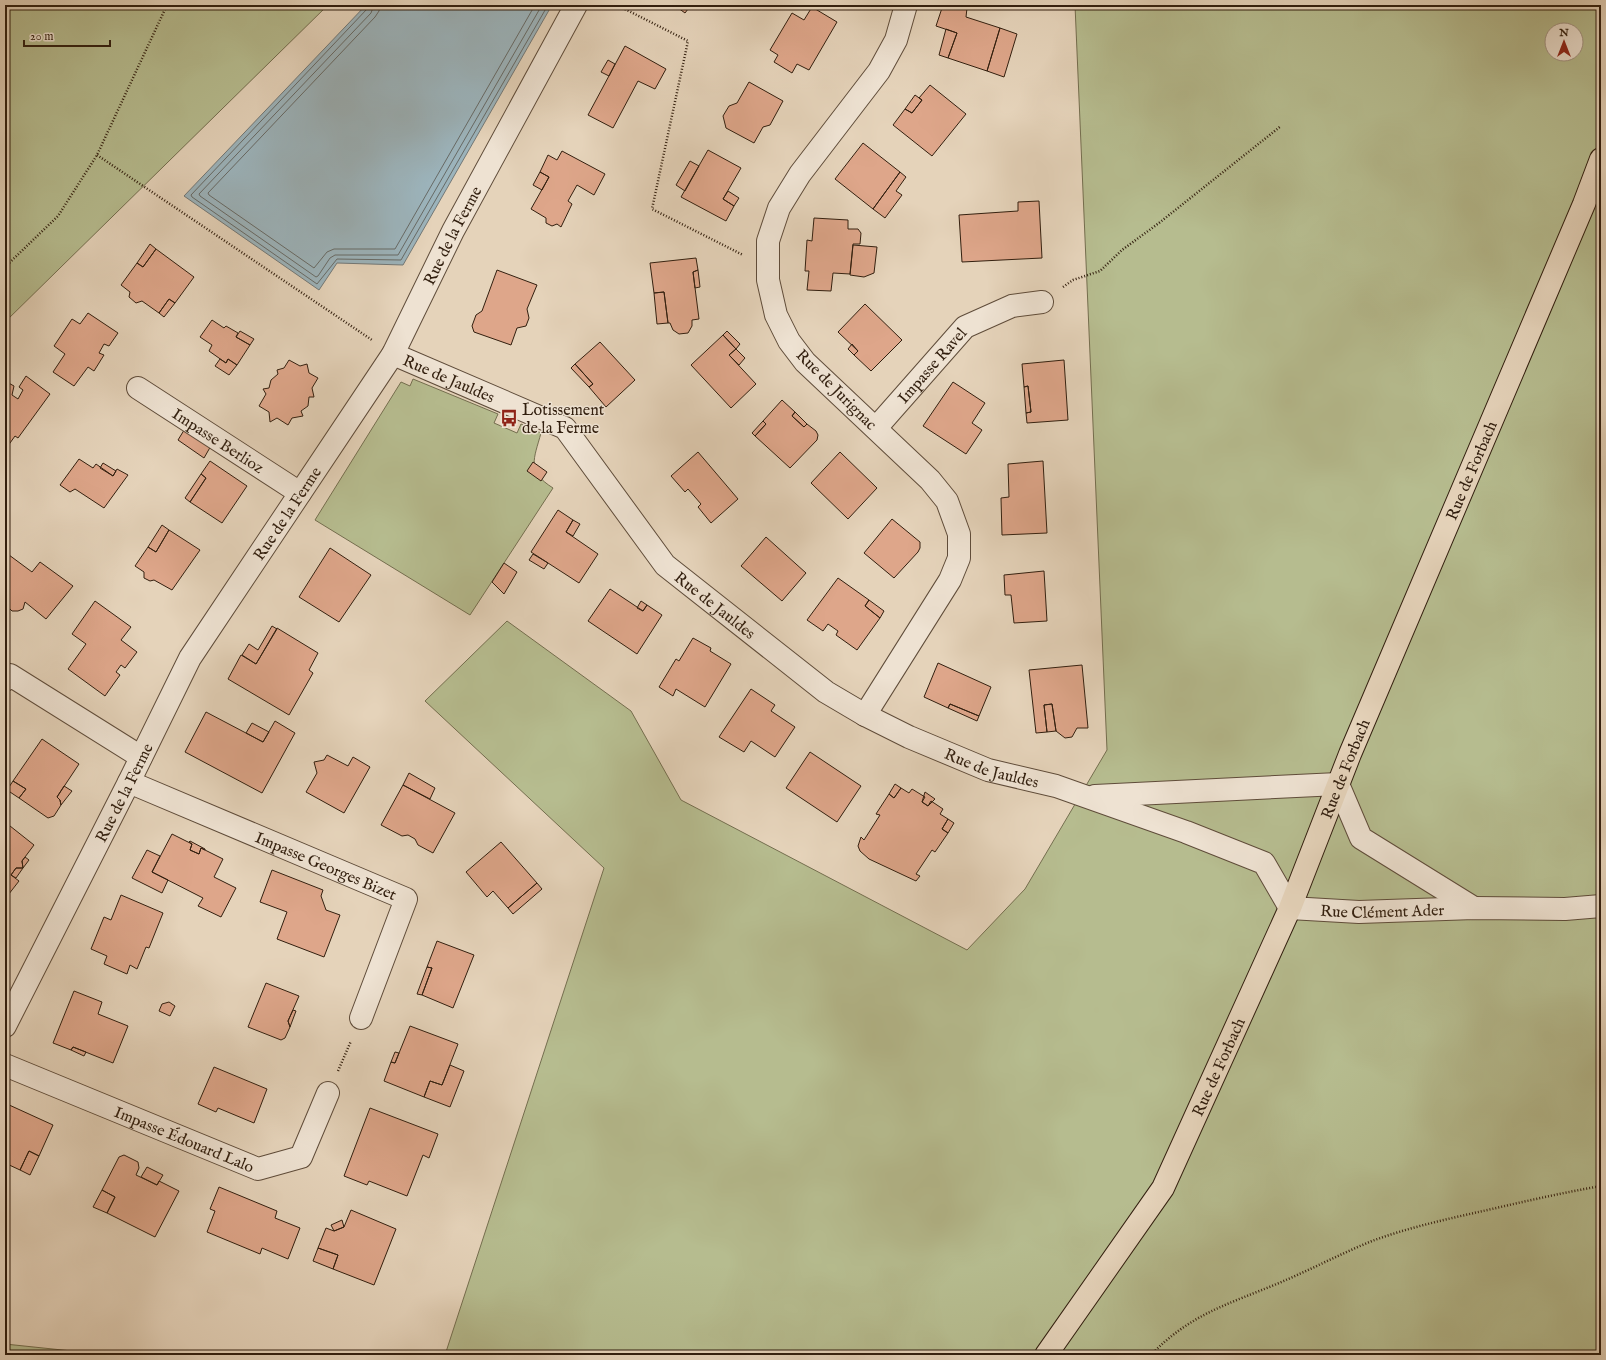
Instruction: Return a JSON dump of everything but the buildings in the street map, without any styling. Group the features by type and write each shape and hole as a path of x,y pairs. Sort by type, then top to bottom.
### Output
{"main road":[{"name":"Rue de Forbach","path":"1046,1355 1163,1188 1290,908 1338,784 1581,211 1601,159"}],"street":[{"name":"Rue de la Ferme","path":"5,1026 190,658 393,354 453,231 576,5"},
{"name":"Rue de Jurignac","path":"865,715 950,580 959,558 959,534 947,501 930,480 805,362 789,341 776,315 768,280 768,241 779,208 800,174 879,71 896,40 906,5"},
{"name":"Impasse Ravel","path":"876,428 965,327 1012,306 1042,302"},
{"name":"Rue de Jauldes","path":"393,354 565,428 665,565 826,692 865,715 909,737 988,770 1056,786 1186,832 1264,863 1290,908"},
{"name":"Impasse Berlioz","path":"138,388 300,492"},
{"path":"5,680 10,674 141,757"},
{"name":"Impasse Georges Bizet","path":"129,782 406,900 361,1018"},
{"name":"Rue de Jauldes","path":"1084,797 1338,784"},
{"name":"Rue Clément Ader","path":"1338,784 1361,838 1474,908"},
{"name":"Rue Clément Ader","path":"1290,908 1359,912 1474,908 1565,909 1601,906"},
{"name":"Impasse Édouard Lalo","path":"5,1065 258,1169 301,1157 328,1093"}],"path":[{"path":"5,266 58,216 97,155 167,5"},
{"path":"617,5 688,41 652,209 768,268"},
{"path":"1042,302 1073,280 1100,271 1122,250 1159,223 1281,126"},
{"path":"97,155 393,354"},
{"path":"328,1093 361,1018"},
{"path":"1151,1355 1163,1343 1192,1321 1230,1302 1278,1284 1373,1241 1445,1220 1560,1193 1601,1186"}],"green space":[{"path":"5,5 328,5 5,322"},
{"path":"1075,5 1601,5 1601,1355 445,1355 604,868 425,701 507,621 631,711 681,800 967,950 1025,889 1107,750"},
{"path":"413,379 498,414 494,423 517,433 521,424 541,433 536,450 534,464 535,470 544,482 553,488 470,615 315,520 401,382 410,386"},
{"path":"5,1344 110,1355 5,1355"}],"water":[{"path":"366,5 552,5 403,265 337,263 319,290 184,196"}],"place":[{"name":"Lotissement de la Ferme","path":"509,418"}]}
